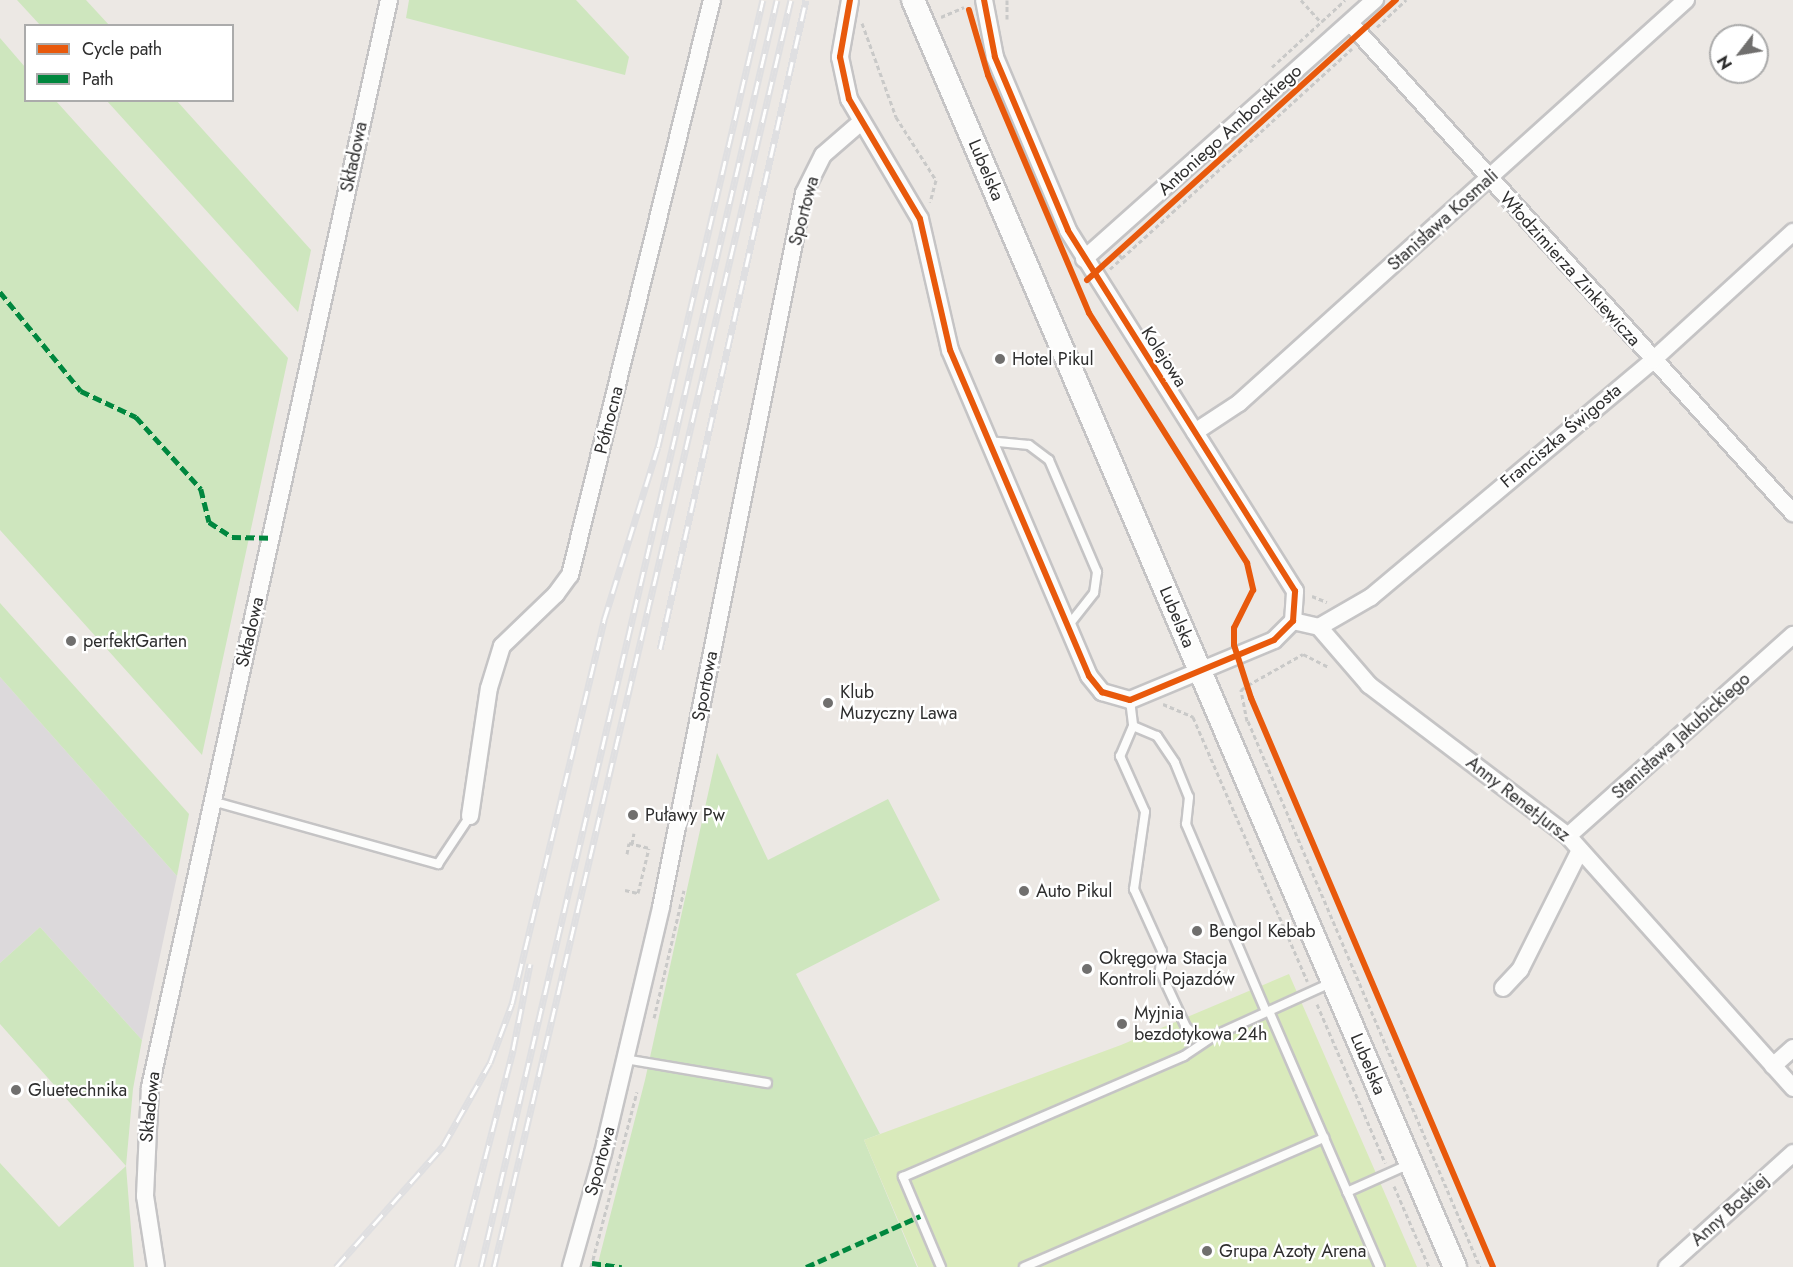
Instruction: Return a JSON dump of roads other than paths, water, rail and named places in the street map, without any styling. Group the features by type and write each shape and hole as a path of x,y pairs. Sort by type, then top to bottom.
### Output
{"main road":[{"name":"Lubelska","path":"923,12 1201,673 1455,1267"}],"street":[{"name":"Składowa","path":"156,1267 145,1196 150,1087 389,0"},
{"name":"Północna","path":"470,816 489,688 502,646 556,594 570,575 712,0"},
{"path":"850,0 844,18 842,76 861,122 920,219 950,350 1093,683 1102,692 1130,700 1155,693 1239,657 1274,640 1293,621 1319,627"},
{"name":"Kolejowa","path":"984,0 995,57 1055,201 1084,260 1102,277 1195,432 1295,591 1293,621"},
{"name":"Antoniego Amborskiego","path":"1084,260 1115,250 1358,31 1375,0"},
{"name":"Stanisława Kosmali","path":"1195,432 1239,404 1686,0"},
{"name":"Włodzimierza Zinkiewicza","path":"1358,31 1489,180 1793,513"},
{"name":"Sportowa","path":"571,1267 625,1059 671,853 804,193 823,155 861,122"},
{"name":"Franciszka Świgosta","path":"1319,627 1371,597 1653,360 1793,232"},
{"name":"Anny Renet-Jursz","path":"1319,627 1336,650 1369,685 1568,836 1793,1088"},
{"name":"Stanisława Jakubickiego","path":"1568,836 1793,635"},
{"path":"1503,988 1521,970 1580,850"},
{"path":"1773,1066 1793,1048"},
{"name":"Anny Boskiej","path":"1667,1267 1793,1153"}],"lane":[{"path":"988,441 1029,446 1049,460 1097,572 1094,592 1067,626"},
{"path":"1130,700 1133,726 1120,756 1145,812 1134,889 1162,951 1160,971 1186,1027 1196,1035 1214,1036"},
{"path":"1133,726 1157,736 1175,763 1189,797 1186,824 1380,1267"},
{"path":"212,801 438,864 470,816"},
{"path":"941,1267 903,1177 1184,1056 1214,1036 1334,982"},
{"path":"625,1059 767,1083"},
{"path":"1024,1267 1324,1138"},
{"path":"1347,1192 1410,1164"}],"railway":[{"path":"336,1267 443,1146 490,1063 512,1004 604,620 658,447 763,0"},
{"path":"481,1267 777,0"},
{"path":"494,1267 791,0"},
{"path":"660,649 806,0"},
{"path":"457,1267 513,1050 530,964"}],"place":[{"name":"Hotel Pikul","path":"1000,359"},
{"name":"perfektGarten","path":"71,641"},
{"name":"Klub Muzyczny Lawa","path":"828,703"},
{"name":"Puławy Pw","path":"633,815"},
{"name":"Auto Pikul","path":"1024,891"},
{"name":"Bengol Kebab","path":"1197,931"},
{"name":"Okręgowa Stacja Kontroli Pojazdów","path":"1087,969"},
{"name":"Myjnia bezdotykowa 24h","path":"1122,1024"},
{"name":"Gluetechnika","path":"16,1090"},
{"name":"Grupa Azoty Arena","path":"1207,1251"}]}
